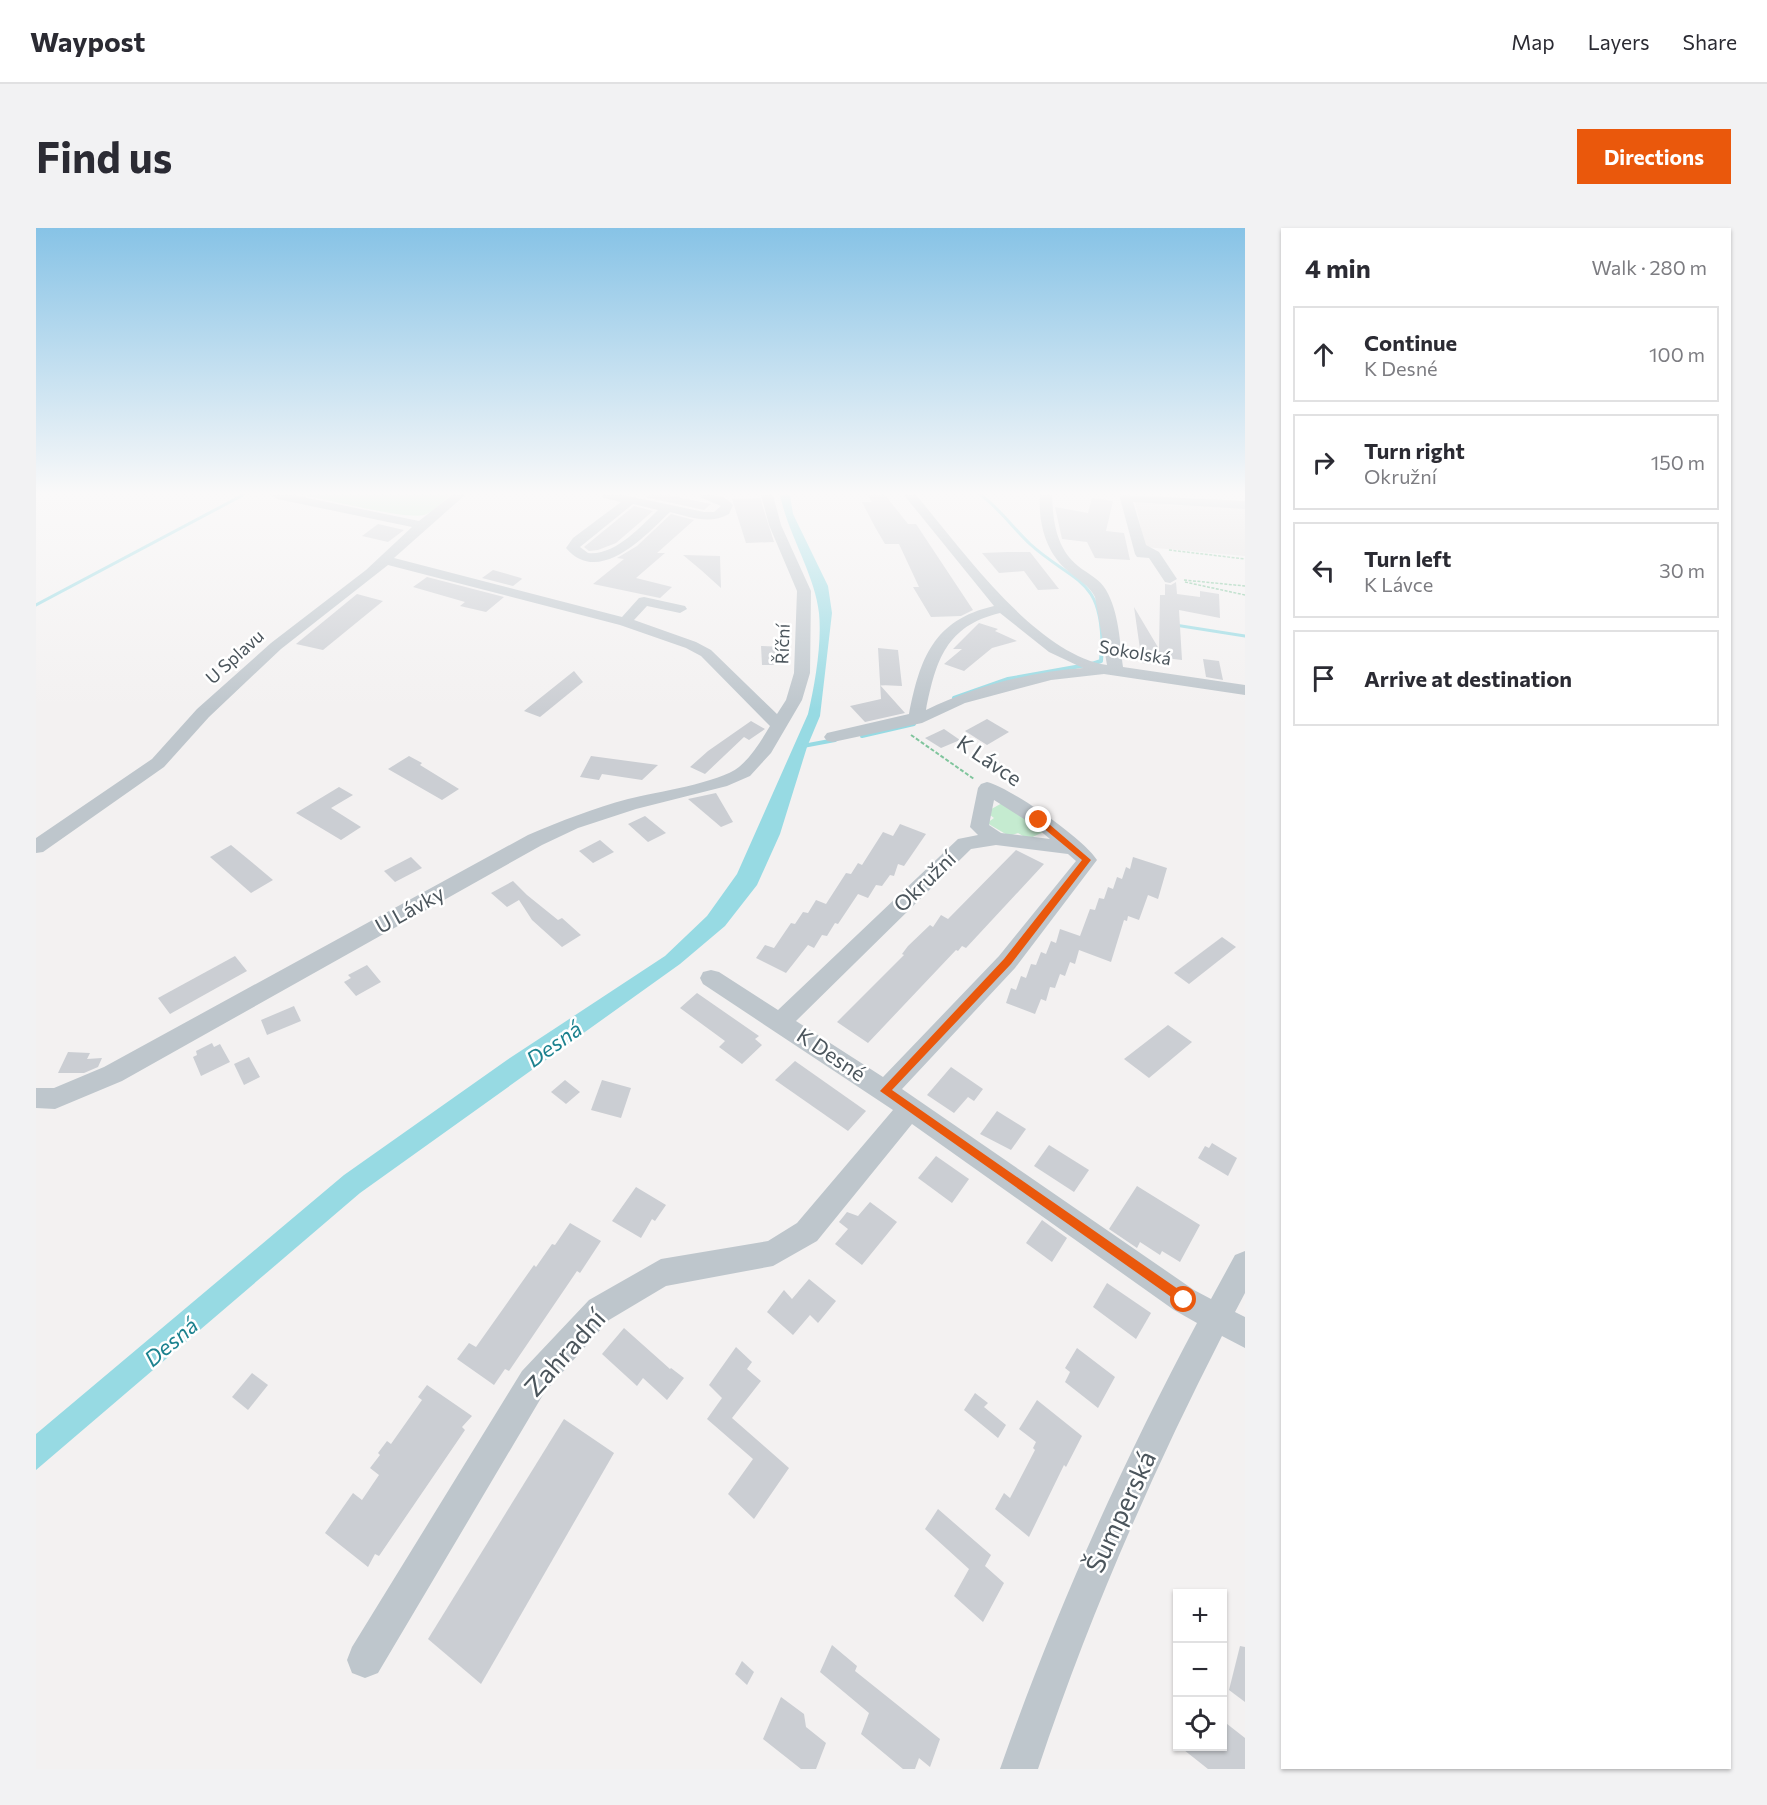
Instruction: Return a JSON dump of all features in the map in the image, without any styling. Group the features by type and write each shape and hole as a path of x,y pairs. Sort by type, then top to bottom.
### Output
{"street":[{"name":"U Splavu","path":"36,847 158,763 203,713 276,646 377,567"},
{"path":"413,567 625,622 691,645 706,653 779,726"},
{"name":"Říční","path":"779,726 794,700 802,673 804,591 794,567"},
{"name":"Sokolská","path":"969,567 1003,608 1044,643 1077,660 1107,670 1245,690"},
{"path":"1072,567 1100,591 1109,621 1107,670"},
{"path":"1162,567 1170,579"},
{"path":"625,622 645,601 680,609"},
{"path":"918,721 927,665 943,637 968,618 1003,608"},
{"name":"K Lávce","path":"833,737 918,721 959,700 1008,685 1051,675 1107,670"},
{"name":"U Lávky","path":"36,1098 55,1099 113,1074 535,840 602,813 721,782 744,772 762,753 779,726"},
{"path":"987,788 979,827 996,839"},
{"name":"K Lávce","path":"987,788 1039,820 1074,848"},
{"name":"Okružní","path":"781,1021 965,843 996,839 1074,848"},
{"path":"885,1091 1008,962 1087,860 1074,848"},
{"name":"K Desné","path":"711,978 781,1021 885,1091 1184,1300 1245,1333"},
{"name":"Zahradní","path":"365,1660 534,1382 598,1310 662,1273 773,1253 807,1232 909,1109"},
{"name":"Šumperská","path":"1019,1769 1054,1668 1103,1545 1215,1318 1245,1265"}],"path":[{"path":"1170,579 1245,586"},
{"path":"1170,579 1245,595"},
{"name":"K Lávce","path":"918,721 987,788"}],"green space":[{"path":"1004,802 1048,830 1028,839 1018,833 1009,836 987,823 994,818 986,812"}],"water":[{"name":"Desná","path":"806,567 819,567 828,586 832,613 820,716 807,747 780,834 757,885 725,926 680,964 360,1193 36,1470 36,1434 344,1175 507,1060 665,956 707,916 737,874 808,714 819,650 820,625 817,599"}],"building":[{"path":"614,567 649,567 636,578 672,587 660,598 593,584"},
{"path":"697,567 720,567 721,588"},
{"path":"910,567 944,567 973,610 961,616 931,617 913,587 919,587"},
{"path":"994,567 1042,567 1059,589 1038,590 1024,571 999,573"},
{"path":"493,570 522,579 513,586 482,578"},
{"path":"427,577 504,597 486,612 460,606 465,602 413,587"},
{"path":"1176,582 1177,594 1200,597 1200,591 1219,594 1220,618 1179,610 1182,660 1157,657 1158,665 1142,663 1134,607 1159,649 1160,595 1165,595 1165,584 1171,585"},
{"path":"357,594 383,601 323,650 296,644"},
{"path":"979,623 998,629 995,631 1017,641 992,648 964,671 944,664 962,649 953,649"},
{"path":"761,646 786,647 787,663 762,665"},
{"path":"878,648 898,650 902,686 880,685"},
{"path":"1203,659 1219,661 1223,680 1206,677"},
{"path":"574,671 583,682 540,717 524,711"},
{"path":"880,685 905,713 865,722 850,706 881,699"},
{"path":"987,719 1009,732 987,745 965,731"},
{"path":"751,721 765,729 749,740 744,737 705,774 690,767 708,751"},
{"path":"944,729 960,740 941,748 925,738"},
{"path":"409,756 459,789 442,800 388,769"},
{"path":"591,756 658,765 642,780 602,774 599,780 580,777"},
{"path":"339,787 353,795 331,808 361,827 341,840 296,813"},
{"path":"716,793 733,822 721,827 688,799"},
{"path":"645,816 666,833 648,842 628,824"},
{"path":"900,824 926,834 904,866 898,864 894,876 890,875 882,886 876,885 868,898 858,894 838,924 835,923 827,936 822,935 814,948 808,945 786,973 756,958 765,945 774,948 791,923 795,924 803,912 808,913 816,900 826,904 846,873 851,874 858,863 862,865 883,832 893,836"},
{"path":"600,840 614,852 593,863 579,851"},
{"path":"231,845 273,880 251,893 210,857"},
{"path":"1016,850 1044,864 966,948 962,946 958,951 956,950 868,1043 837,1022 904,955 902,954 908,946 930,925 933,927 941,915 948,919"},
{"path":"411,857 422,868 395,882 384,871"},
{"path":"1133,857 1167,868 1158,899 1148,895 1139,920 1128,916 1127,921 1124,920 1111,962 1079,950 1075,964 1070,962 1065,976 1060,974 1055,988 1050,987 1046,1001 1041,999 1035,1014 1006,1003 1011,988 1016,990 1021,976 1026,978 1031,964 1036,965 1041,952 1046,954 1051,941 1056,943 1060,929 1080,936 1090,909 1095,910 1099,898 1104,899 1108,887 1113,889 1117,877 1122,879 1126,867 1130,869"},
{"path":"513,881 558,920 562,918 581,935 562,947 532,920 519,900 507,907 491,893"},
{"path":"1222,937 1236,947 1189,984 1174,973"},
{"path":"235,956 247,971 170,1014 158,998"},
{"path":"367,965 381,982 356,996 344,982 351,978 348,975"},
{"path":"697,993 759,1036 755,1039 762,1045 742,1064 719,1047 725,1041 680,1008"},
{"path":"294,1006 301,1021 267,1035 261,1020"},
{"path":"1168,1025 1192,1042 1149,1078 1124,1059"},
{"path":"212,1043 214,1047 220,1044 230,1062 201,1076 193,1057 197,1055 196,1051"},
{"path":"68,1052 90,1053 87,1059 102,1058 98,1067 84,1073 58,1073"},
{"path":"249,1057 260,1077 244,1085 234,1064"},
{"path":"795,1061 866,1111 848,1131 775,1080"},
{"path":"951,1067 983,1089 974,1101 968,1097 954,1113 927,1095"},
{"path":"565,1080 580,1092 566,1104 551,1092"},
{"path":"602,1080 631,1088 621,1118 591,1110"},
{"path":"997,1111 1026,1129 1011,1150 980,1134"},
{"path":"1212,1143 1237,1158 1228,1176 1198,1158 1205,1146 1209,1148"},
{"path":"1049,1145 1089,1170 1074,1192 1034,1166"},
{"path":"936,1156 969,1179 952,1203 918,1178"},
{"path":"1137,1186 1200,1225 1180,1262 1162,1251 1160,1255 1140,1242 1137,1248 1109,1229"},
{"path":"636,1187 666,1205 655,1221 652,1219 641,1238 612,1221"},
{"path":"870,1202 897,1222 862,1265 835,1244 848,1229 839,1222 847,1212 858,1216"},
{"path":"1042,1220 1067,1238 1052,1262 1026,1243"},
{"path":"570,1223 601,1241 580,1273 577,1271 509,1371 505,1369 494,1385 457,1359 469,1343 476,1347 534,1265 536,1267 552,1244 555,1245"},
{"path":"809,1279 836,1301 818,1323 810,1315 793,1335 767,1312 784,1290 792,1299"},
{"path":"1107,1283 1151,1313 1136,1339 1093,1307"},
{"path":"624,1328 670,1369 684,1378 667,1400 643,1378 637,1386 602,1354"},
{"path":"736,1347 752,1362 747,1369 761,1381 732,1418 789,1468 754,1519 728,1494 753,1459 707,1419 722,1398 709,1385"},
{"path":"1077,1348 1115,1377 1098,1408 1065,1382 1070,1372 1065,1368"},
{"path":"252,1373 268,1385 248,1410 232,1397"},
{"path":"427,1385 472,1416 462,1427 465,1430 379,1556 375,1554 368,1567 325,1533 353,1493 362,1500 379,1475 370,1468 380,1455 378,1453 387,1441 391,1444 422,1400 418,1397"},
{"path":"975,1393 988,1403 984,1407 1006,1425 998,1438 964,1410"},
{"path":"1037,1400 1082,1436 1066,1467 1064,1465 1029,1537 995,1509 1004,1493 1010,1498 1035,1450 1033,1448 1036,1442 1019,1429"},
{"path":"564,1419 614,1453 481,1684 428,1639"},
{"path":"938,1509 991,1555 985,1566 1004,1583 983,1622 954,1596 969,1569 925,1529"},
{"path":"832,1645 857,1666 855,1671 940,1739 930,1767 919,1758 915,1769 903,1769 861,1734 869,1713 820,1672"},
{"path":"1240,1646 1245,1647 1245,1702 1229,1690"},
{"path":"742,1661 754,1672 747,1685 735,1674"},
{"path":"781,1697 804,1714 806,1727 826,1743 816,1769 801,1769 763,1739"},
{"path":"1227,1724 1245,1738 1245,1769 1208,1769 1185,1751 1227,1751"}],"waterway":[{"path":"36,605 108,567"},
{"path":"1060,567 1082,583 1091,593 1101,624 1102,646"},
{"path":"1175,625 1245,636"},
{"path":"954,698 1008,679 1101,661 1102,646"},
{"path":"862,736 914,724"},
{"path":"803,746 835,740"}],"route":[{"path":"1039,820 1087,860 1008,962 885,1091 1184,1300"}]}
